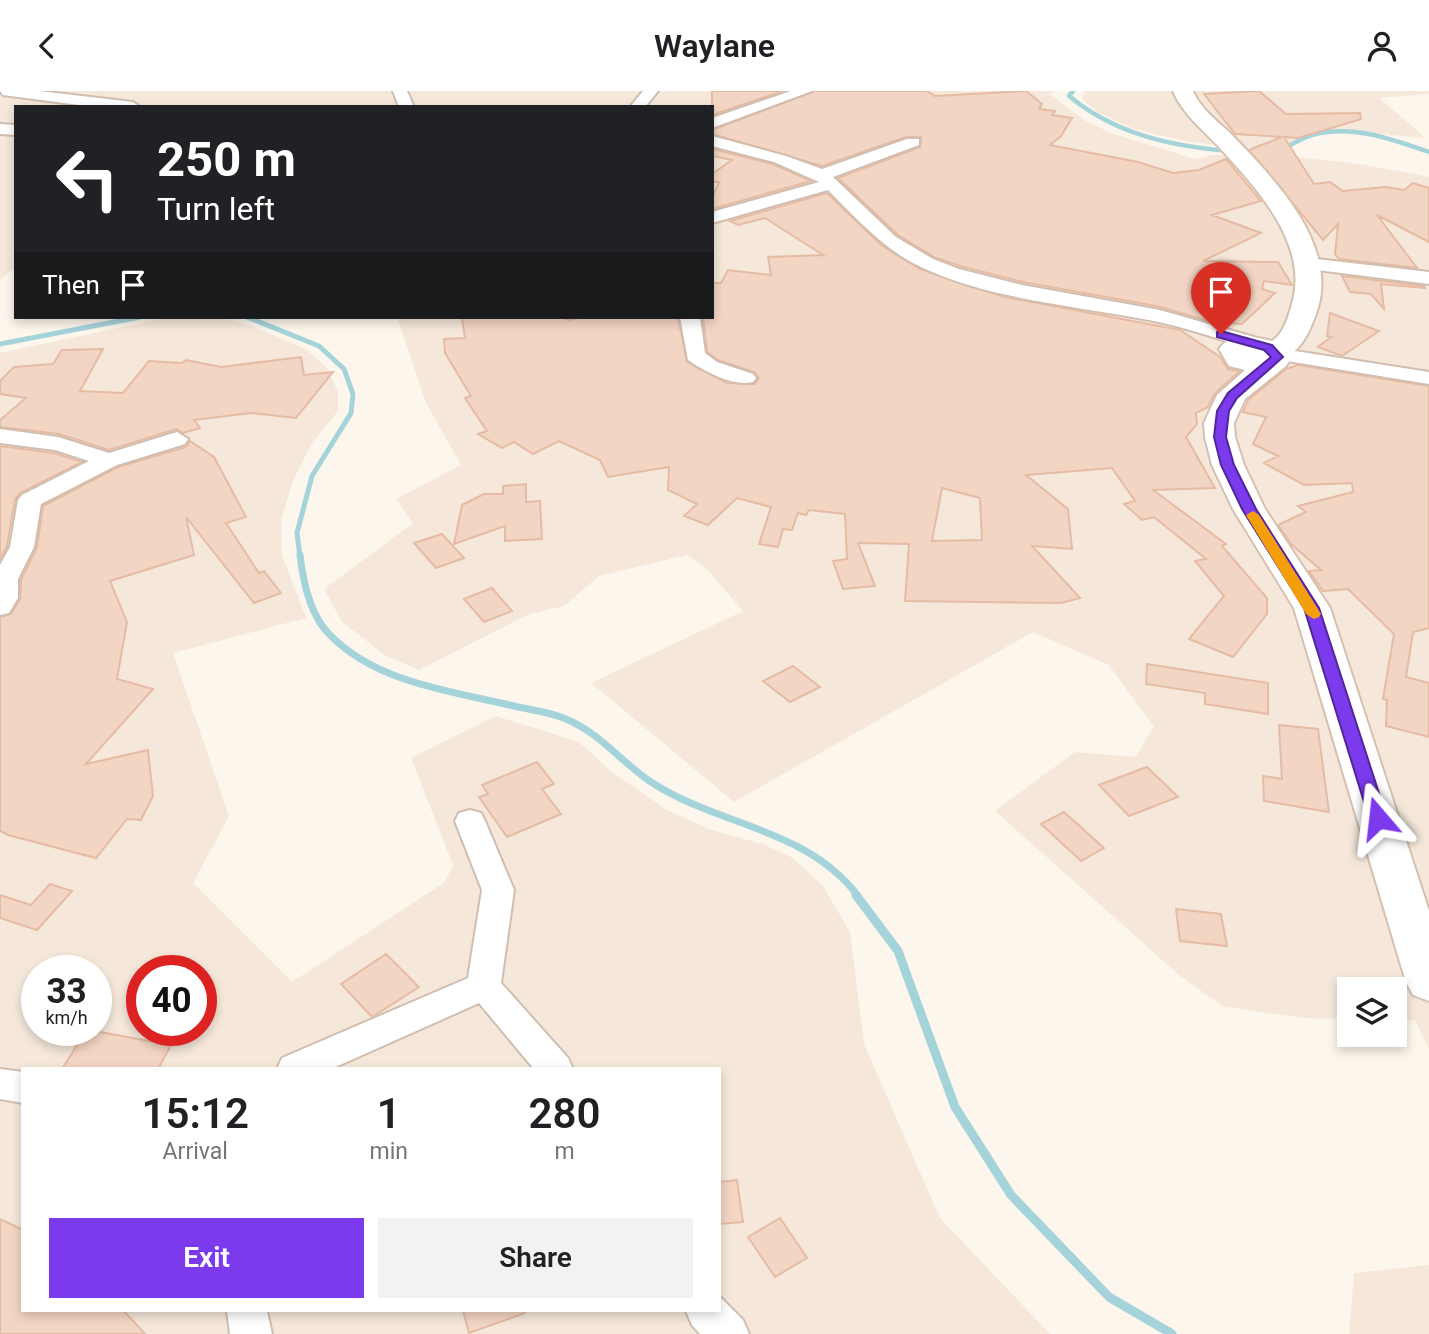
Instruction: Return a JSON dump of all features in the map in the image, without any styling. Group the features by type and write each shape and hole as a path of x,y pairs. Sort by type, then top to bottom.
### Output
{"street":[{"path":"714,122 805,91"},
{"path":"1183,91 1193,108 1235,152 1288,221 1308,264 1307,303 1233,395 1219,423 1227,465 1249,509 1312,608 1429,982"},
{"path":"639,105 651,92"},
{"path":"4,94 113,105"},
{"path":"714,142 780,159 825,180 890,241 926,263 952,273 1021,291 1160,316 1201,329 1266,356 1429,378"},
{"path":"714,217 825,180 914,142"},
{"path":"1308,264 1429,278"},
{"path":"690,319 695,356 709,366 747,378"},
{"path":"1201,329 1266,356"},
{"path":"0,436 58,444 108,460"},
{"path":"0,607 5,598 5,579 22,547 30,500 108,460 177,439"},
{"path":"470,821 498,890 484,986 553,1067"},
{"path":"300,1067 484,986"},
{"path":"0,1084 21,1088"},
{"path":"247,1312 251,1334"},
{"path":"707,1312 728,1334"}],"shaded area":[{"path":"0,91 1055,91 1050,94 1084,120 1111,133 1195,159 1212,155 1276,155 1360,164 1429,177 1429,1049 1415,1020 1407,1020 1407,977 1337,977 1337,1019 1303,1018 1222,1006 1179,975 995,811 1075,752 1135,757 1154,727 1109,665 1033,632 734,802 591,683 743,611 707,569 687,555 599,576 564,606 527,615 419,670 386,656 342,622 324,589 413,523 396,499 461,465 426,403 398,319 714,319 714,105 14,105 14,269 0,280"},
{"path":"1085,91 1429,91 1429,94 1379,98 1426,138 1335,130 1308,134 1281,146 1244,148 1190,142 1134,129 1097,112 1082,99"},
{"path":"161,319 227,319 290,342 308,351 327,368 338,392 338,411 312,443 292,483 281,521 282,555 306,618 173,653 229,816 193,883 292,982 445,882 453,865 411,758 496,716 579,742 612,772 667,810 711,830 763,844 793,858 823,886 850,932 864,1044 940,1218 1050,1334 0,1334 0,353"},
{"path":"1429,1265 1429,1334 1349,1334 1354,1273"}],"building":[{"path":"712,91 783,91 714,114"},
{"path":"815,91 927,91 935,96 1026,91 1042,104 1039,109 1055,111 1052,115 1072,118 1061,136 1050,145 1138,162 1173,173 1199,170 1226,159 1261,201 1212,215 1261,233 1203,261 1278,262 1292,285 1264,281 1262,289 1275,293 1242,324 1211,322 1161,307 1023,282 960,266 934,257 898,235 838,178 920,147 921,137 906,137 822,166 714,135 714,129"},
{"path":"1259,91 1286,114 1360,113 1361,119 1298,138 1284,137 1314,184 1330,182 1343,191 1386,187 1404,190 1413,183 1429,188 1429,242 1377,215 1417,268 1339,259 1335,254 1338,224 1323,240 1249,150 1282,137 1235,134 1204,94"},
{"path":"714,149 773,164 811,181 714,208 714,193 719,182 714,182 714,173 732,160 714,156"},
{"path":"827,193 881,245 920,269 1005,297 1180,330 1220,357 1228,369 1240,371 1215,393 1208,407 1196,413 1197,424 1186,437 1215,488 1153,490 1226,544 1222,546 1267,598 1267,614 1233,657 1189,639 1224,596 1195,561 1206,559 1154,517 1142,520 1124,504 1135,501 1112,468 1026,475 1068,509 1072,549 1032,546 1080,598 1061,603 905,601 909,544 858,543 875,586 843,589 833,561 847,559 845,514 809,510 806,515 798,513 792,530 783,529 778,547 759,544 771,507 737,498 708,525 684,516 697,504 668,490 669,467 608,477 600,460 559,441 533,454 514,442 502,448 478,434 487,431 465,398 471,396 445,353 444,339 465,338 462,319 678,319 687,362 727,383 755,384 759,378 754,372 718,360 707,352 703,319 714,319 714,283 721,283 728,270 771,275 768,257 823,255 765,218 738,225 730,221","holes":["942,488 980,498 982,540 932,541"]},
{"path":"1342,276 1425,288 1381,284 1384,309 1371,294 1350,292"},
{"path":"1330,313 1379,331 1342,356 1318,347 1331,337 1327,336"},
{"path":"103,349 80,391 123,393 149,361 182,363 186,360 221,367 301,357 304,375 333,372 296,418 251,413 194,420 200,428 183,433 176,429 109,450 59,434 0,427 0,420 26,398 0,394 0,381 14,367 53,364 62,350"},
{"path":"1298,365 1429,386 1429,628 1413,632 1406,677 1429,683 1429,737 1386,726 1387,700 1383,699 1394,634 1348,589 1323,591 1309,571 1321,570 1291,544 1278,525 1306,512 1298,506 1353,492 1352,483 1304,485 1264,463 1278,456 1253,444 1266,417 1243,412 1248,400 1286,369"},
{"path":"190,441 214,457 246,517 226,523 259,573 264,571 281,593 254,603 186,517 194,555 110,581 127,622 117,679 153,689 86,764 148,750 153,796 141,820 127,819 96,858 8,835 0,831 0,617 11,614 20,599 21,580 37,547 43,506 118,467 186,447"},
{"path":"0,446 54,453 82,462 20,493 15,500 7,546 0,560"},
{"path":"526,484 526,502 540,501 542,539 505,541 505,526 454,544 462,505 484,494 503,494 503,486"},
{"path":"442,534 464,558 436,568 414,543"},
{"path":"492,588 512,611 484,622 464,599"},
{"path":"1147,664 1268,683 1268,714 1205,704 1205,693 1146,684"},
{"path":"793,666 820,687 790,702 763,681"},
{"path":"1279,725 1318,729 1329,812 1264,801 1263,776 1282,779"},
{"path":"537,762 554,784 542,789 561,814 507,837 479,797 488,794 482,785"},
{"path":"1147,767 1178,797 1129,816 1099,785"},
{"path":"1064,812 1104,848 1081,861 1041,824"},
{"path":"50,884 72,891 37,930 0,918 0,895 31,905"},
{"path":"1176,909 1221,914 1227,946 1180,941"},
{"path":"386,954 419,987 372,1017 341,984"},
{"path":"112,1034 126,1037 126,1046 170,1046 159,1067 63,1067 77,1046 112,1046"},
{"path":"737,1180 743,1222 721,1224 721,1182"},
{"path":"780,1218 807,1258 775,1277 748,1237"},
{"path":"0,1219 21,1229 21,1312 125,1312 145,1334 0,1334"},
{"path":"463,1312 525,1312 525,1313 469,1333"}],"waterway":[{"path":"1073,91 1069,96 1124,129 1186,146 1229,151"},
{"path":"1282,149 1312,135 1342,131 1386,138 1429,152"},
{"path":"0,344 130,319"},
{"path":"252,319 319,346 344,369 353,394 351,413 312,476 297,533 300,557"},
{"path":"300,555 308,597 322,626 348,651 369,664 440,690 566,719 600,740 651,782 677,797 761,830 814,856 837,873 858,896"},
{"path":"856,895 898,951 955,1107 1011,1195 1109,1297 1172,1334"}],"slow traffic":[{"path":"1253,515 1314,614"}],"route":[{"path":"1221,334 1268,347 1278,357 1233,395 1219,423 1220,437 1227,465 1249,509 1312,608 1378,818"}]}
